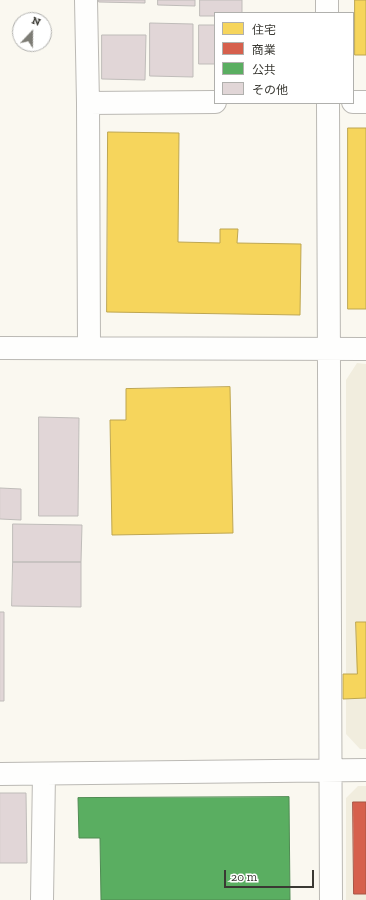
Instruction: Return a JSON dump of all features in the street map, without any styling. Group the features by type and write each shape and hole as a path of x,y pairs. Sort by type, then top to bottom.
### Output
{"street":[{"path":"86,0 89,347"},
{"path":"327,0 327,12"},
{"path":"88,103 214,102"},
{"path":"354,102 366,102"},
{"path":"328,104 331,900"},
{"path":"0,348 89,347 366,349"},
{"path":"0,774 366,770"},
{"path":"42,900 44,774"}],"shaded area":[{"path":"357,363 366,364 366,749 360,749 346,734 346,380"},
{"path":"358,786 366,786 366,900 346,900 346,798"}],"building: 住宅":[{"path":"355,0 366,0 366,55 355,55"},
{"path":"348,128 366,128 366,309 348,309"},
{"path":"108,132 179,133 178,242 220,243 220,229 238,229 237,243 301,244 300,315 107,312"},
{"path":"230,387 233,533 112,535 110,420 126,420 126,389"},
{"path":"356,622 366,622 366,698 343,699 343,674 357,674"}],"building: 商業":[{"path":"353,802 366,802 366,894 354,894"}],"building: 公共":[{"path":"289,797 290,900 101,900 100,838 79,838 78,798"}],"building: その他":[{"path":"99,0 145,0 145,3 99,2"},
{"path":"158,0 195,0 195,6 158,5"},
{"path":"200,0 242,0 242,12 214,12 214,16 200,16"},
{"path":"150,23 193,24 193,77 150,76"},
{"path":"199,25 214,25 214,64 199,64"},
{"path":"102,35 146,35 145,80 102,79"},
{"path":"39,417 79,418 78,516 39,516"},
{"path":"0,488 21,489 21,520 0,519"},
{"path":"13,524 82,525 81,562 13,562"},
{"path":"13,562 81,562 81,607 12,606"},
{"path":"0,612 4,612 4,701 0,701"},
{"path":"0,793 26,793 27,863 0,863"}]}
